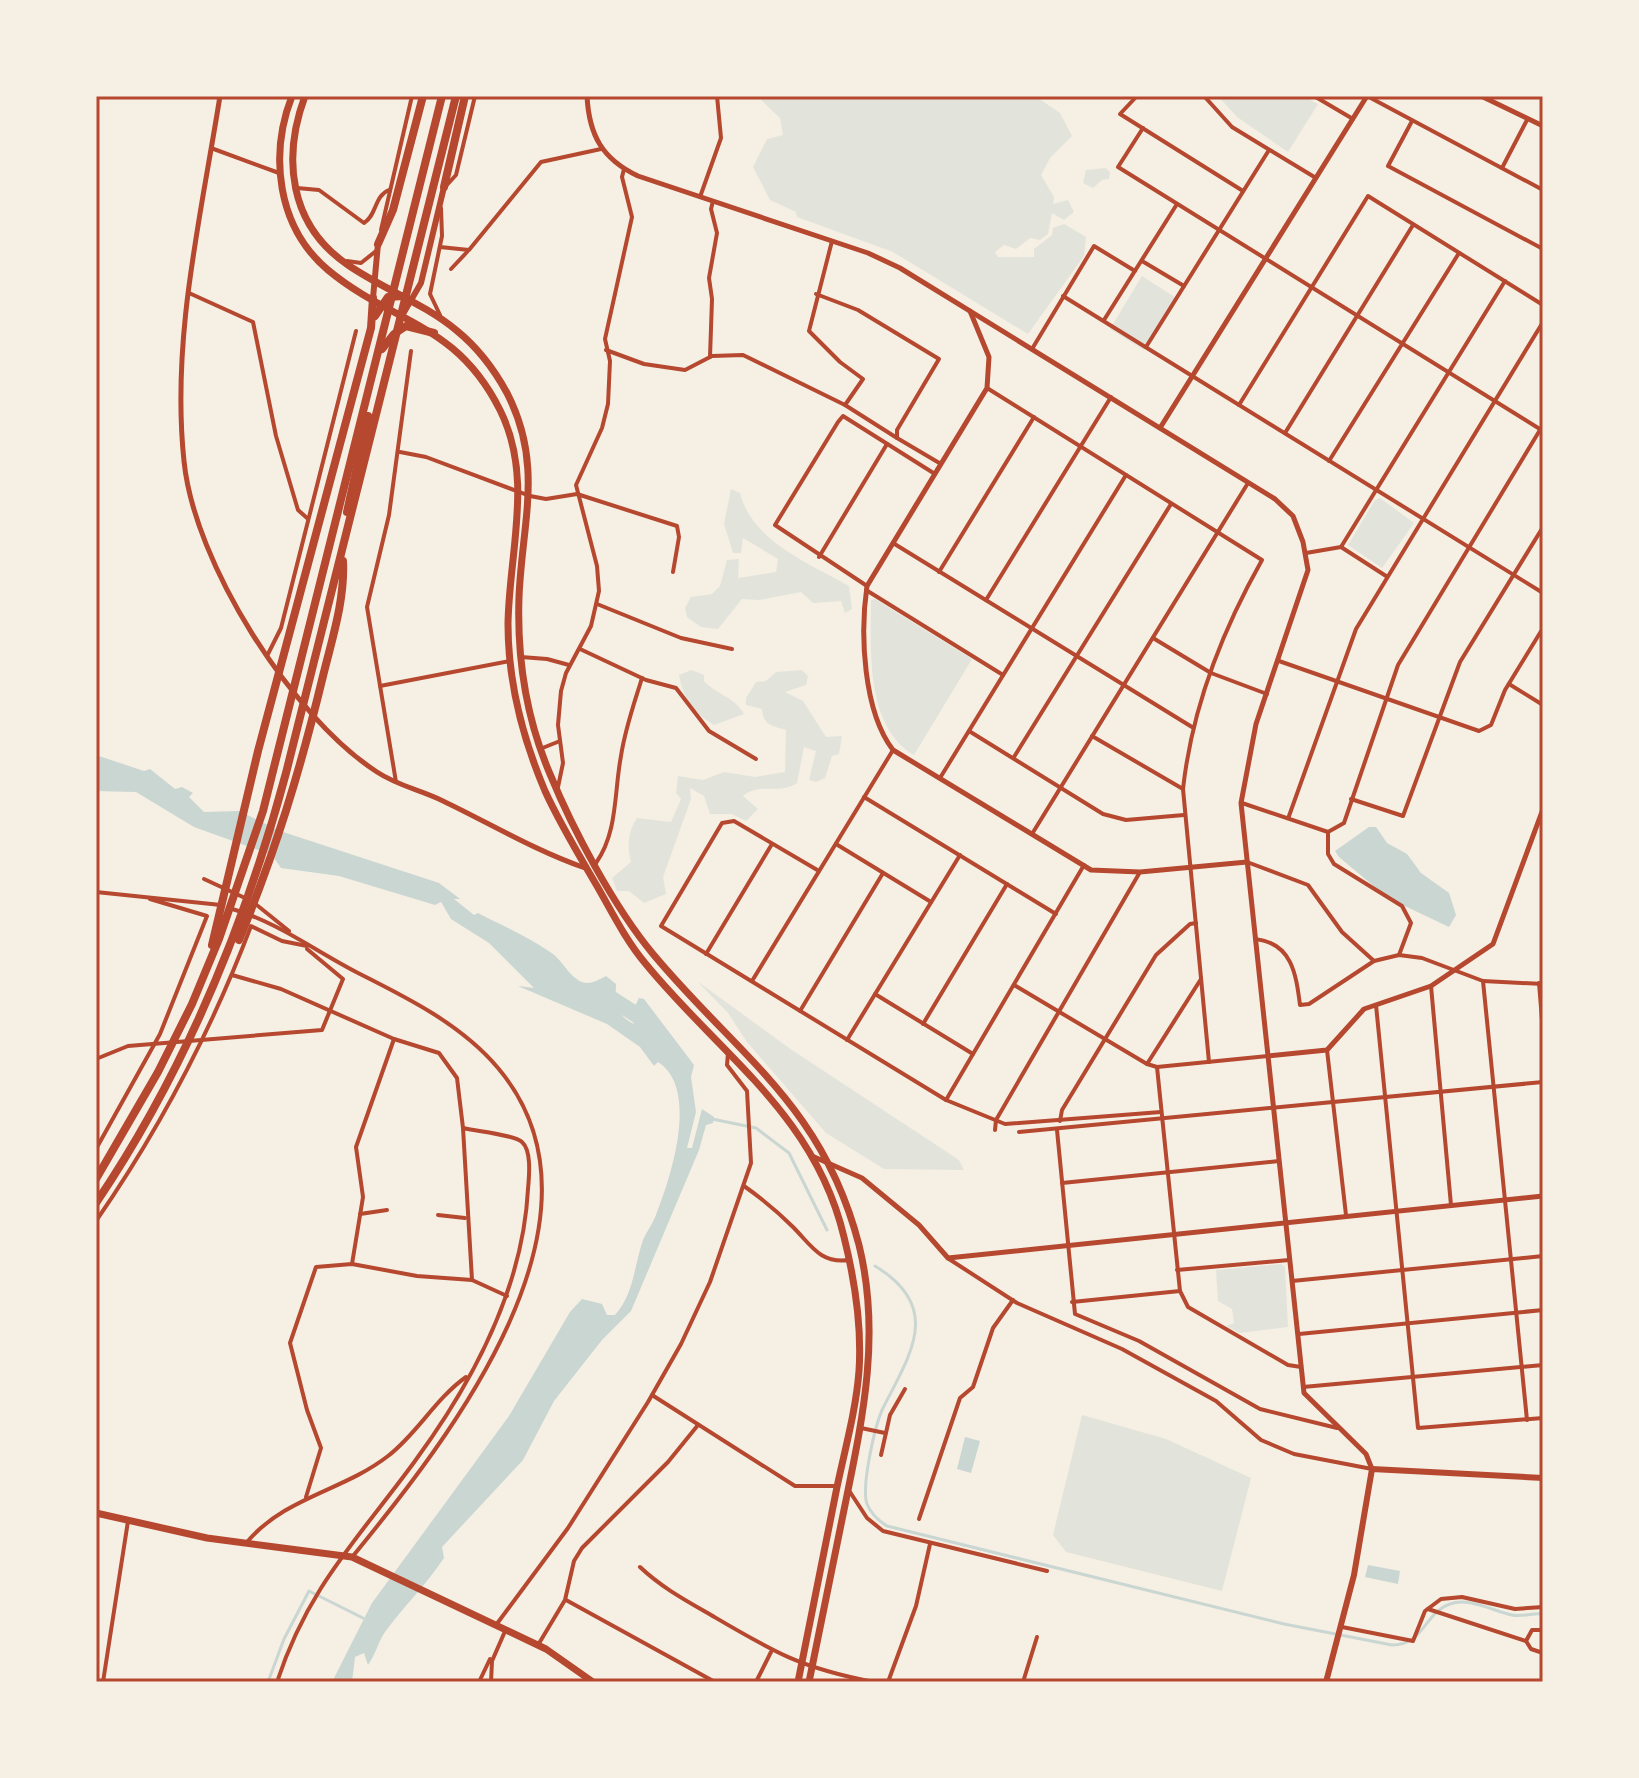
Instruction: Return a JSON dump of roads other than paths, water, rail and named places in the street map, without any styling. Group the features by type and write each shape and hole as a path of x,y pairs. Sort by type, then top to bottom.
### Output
{"highway":[{"path":"377,248 393,210 423,96"},
{"path":"96,1179 158,1072 206,972 263,811 442,96"},
{"path":"189,1041 236,932 276,812 456,96"},
{"path":"444,187 465,96"},
{"path":"206,972 258,751 377,300 403,296"},
{"path":"96,1203 140,1133 226,971 286,818 335,626 342,581 344,522 382,349 403,314"},
{"path":"382,349 394,334 406,326 434,333"}],"main road":[{"path":"292,96 280,139 279,173 289,211 309,249 330,271 434,333 464,359 495,401 515,450 519,493 509,610 510,661 532,757 552,806 645,963 776,1103 812,1156 837,1212 849,1260 859,1328 859,1371 798,1682"},
{"path":"305,96 291,146 295,189 310,227 337,257 443,320 476,348 507,393 524,436 530,496 520,592 521,657 540,749 557,789 596,863 653,954 780,1089 828,1161 855,1231 868,1294 870,1363 861,1428 809,1682"},
{"path":"403,314 421,283 444,187"},
{"path":"377,248 374,280 377,300"},
{"path":"1326,1682 1354,1575 1372,1469 1543,1478"},
{"path":"96,1513 245,1544 352,1557 538,1645 593,1682"}],"street":[{"path":"220,96 196,231 189,293 184,463 209,552 241,617 267,656 339,741 397,784 442,801 550,857 587,869 604,852 613,820 625,735 642,678"},
{"path":"337,257 361,263 377,248 412,96"},
{"path":"444,187 456,175 475,96"},
{"path":"587,96 591,126 601,149 624,169 832,241 900,268 1275,499 1293,516 1306,553 1308,570 1246,760 1241,803 1303,1387 1307,1398 1366,1454 1372,1469"},
{"path":"700,197 721,138 717,96"},
{"path":"1137,96 1120,114 1243,191"},
{"path":"1204,96 1225,123 1316,178"},
{"path":"1314,96 1353,119"},
{"path":"1160,428 1367,96 1543,190"},
{"path":"1481,96 1543,126"},
{"path":"1502,168 1527,120"},
{"path":"1412,121 1388,166 1543,249"},
{"path":"1143,128 1118,167 1542,429 1409,644 1386,699 1344,823 1328,832"},
{"path":"211,148 279,173"},
{"path":"451,269 541,162 601,149"},
{"path":"1146,347 1269,150"},
{"path":"557,789 563,763 561,691 597,604 599,571 577,494 577,481 602,428 608,404 610,364 606,329 625,262 632,217 622,177 624,169"},
{"path":"295,189 319,190 364,223 382,193 389,190"},
{"path":"1239,405 1368,196 1543,305"},
{"path":"710,357 712,295 709,278 717,233 711,209 713,201"},
{"path":"1104,321 1177,204"},
{"path":"440,205 440,247 430,294 443,320"},
{"path":"1285,433 1413,225"},
{"path":"832,241 809,331 863,379 845,405"},
{"path":"1032,349 1094,246 1135,271"},
{"path":"440,247 469,250"},
{"path":"1329,461 1459,253"},
{"path":"1142,261 1184,286"},
{"path":"1341,547 1505,281"},
{"path":"189,293 253,322 276,436 298,510 307,518"},
{"path":"816,294 858,310 939,359 897,430 897,438"},
{"path":"1063,296 1543,593"},
{"path":"970,310 989,357 987,388 866,588 864,618 873,714 880,732 893,750 1100,873 1247,862 1308,885 1342,932 1374,961"},
{"path":"1288,816 1356,629 1543,322"},
{"path":"267,656 281,628 356,331"},
{"path":"606,350 644,364 679,370 694,367 710,357 743,355 845,405 941,464"},
{"path":"397,784 367,607 399,452 411,351"},
{"path":"987,388 1262,560 1235,609 1192,727 1183,789 1209,1062"},
{"path":"986,601 1111,397"},
{"path":"935,474 843,416 775,525 866,588 1003,675"},
{"path":"939,572 1034,417"},
{"path":"819,557 887,444"},
{"path":"399,452 439,461 530,496 546,499 577,494 677,526 679,537 673,572"},
{"path":"940,778 1126,475"},
{"path":"1032,834 1248,483"},
{"path":"1014,757 1172,504"},
{"path":"1351,799 1403,816 1460,662 1543,527"},
{"path":"893,543 1192,727"},
{"path":"1306,553 1341,547 1386,576"},
{"path":"597,604 681,638 732,649"},
{"path":"1279,661 1479,731 1491,725 1509,684 1543,628"},
{"path":"1153,638 1211,673 1267,694"},
{"path":"580,649 642,678 676,688 709,731 756,759"},
{"path":"521,657 570,665"},
{"path":"380,686 510,661"},
{"path":"1509,684 1543,705"},
{"path":"969,731 1103,814 1126,820 1184,815"},
{"path":"1092,736 1183,789"},
{"path":"540,749 560,741"},
{"path":"752,981 893,750"},
{"path":"864,797 1056,914"},
{"path":"1241,803 1288,816 1328,832"},
{"path":"1014,985 1157,1067 1327,1050 1352,1020 1376,1005 1431,986 1493,944 1543,809"},
{"path":"819,871 734,821 722,823 661,926 946,1100 996,1120 1015,1125 1161,1112"},
{"path":"1328,832 1328,854 1334,864 1402,906 1411,923 1399,955"},
{"path":"706,954 772,844"},
{"path":"836,844 931,902"},
{"path":"847,1040 960,855"},
{"path":"946,1100 1084,865"},
{"path":"995,1130 996,1120 1140,872"},
{"path":"800,1011 883,873"},
{"path":"96,1059 122,1047 320,1031 332,1011 343,976 253,902 204,879"},
{"path":"923,1024 1007,884"},
{"path":"96,892 213,903 258,917 293,936"},
{"path":"96,1149 155,1044 207,916 147,898"},
{"path":"1060,1121 1062,1110 1156,955 1190,924 1196,923"},
{"path":"96,1221 162,1114 232,975 251,926 306,947 415,1003 461,1033 486,1054 520,1102 540,1168 536,1240 527,1279 511,1319 443,1436 352,1557"},
{"path":"1255,939 1285,951 1293,964 1300,1005 1309,1004 1374,961 1399,955 1422,958 1483,981 1541,984 1543,1032"},
{"path":"232,975 275,986 394,1039 435,1050 445,1058 459,1085 472,1280"},
{"path":"1147,1064 1201,978"},
{"path":"1483,981 1527,1420"},
{"path":"1431,986 1451,1205"},
{"path":"875,994 973,1054"},
{"path":"1376,1005 1418,1428 1543,1418"},
{"path":"352,1264 362,1192 356,1147 394,1039"},
{"path":"1327,1050 1346,1215"},
{"path":"496,1625 568,1528 652,1395 699,1307 751,1159 748,1096 743,1081 727,1065 730,1051"},
{"path":"1157,1067 1180,1291 1188,1307 1288,1365 1301,1367"},
{"path":"1019,1132 1543,1082"},
{"path":"277,1682 297,1629 341,1554 416,1460 469,1375 507,1296 519,1262 529,1176 525,1147 517,1139 463,1128"},
{"path":"1057,1130 1072,1308 1080,1317 1139,1341 1260,1409 1338,1428"},
{"path":"812,1156 853,1172 875,1187 919,1225 948,1258 1013,1300 1158,1368 1223,1406 1261,1440 1294,1454 1372,1469"},
{"path":"1062,1183 1279,1161"},
{"path":"744,1186 791,1225 814,1251 830,1260 849,1260"},
{"path":"948,1258 1067,1243 1543,1196"},
{"path":"360,1214 387,1210"},
{"path":"438,1215 465,1218"},
{"path":"1292,1281 1543,1256"},
{"path":"1177,1270 1289,1260"},
{"path":"306,1497 321,1448 307,1410 291,1339 316,1267 352,1264 417,1276 472,1280 507,1296"},
{"path":"1072,1302 1180,1291"},
{"path":"919,1519 960,1398 975,1385 993,1328 1013,1300"},
{"path":"1297,1334 1543,1310"},
{"path":"1303,1387 1543,1365"},
{"path":"245,1544 271,1517 306,1497 360,1476 390,1455 469,1375"},
{"path":"881,1455 882,1432 905,1389"},
{"path":"652,1395 798,1487 837,1486"},
{"path":"538,1645 565,1600 574,1561 582,1548 668,1462 698,1425"},
{"path":"861,1428 882,1432"},
{"path":"848,1490 867,1518 883,1531 1047,1571"},
{"path":"103,1682 128,1521"},
{"path":"888,1682 916,1606 930,1544"},
{"path":"640,1567 666,1589 771,1652 812,1669 874,1682"},
{"path":"1340,1627 1413,1641 1427,1609 1438,1600 1458,1596 1515,1609 1543,1607"},
{"path":"565,1600 715,1682"},
{"path":"1427,1609 1526,1641 1531,1649 1543,1653"},
{"path":"479,1682 506,1629"},
{"path":"1526,1641 1532,1630 1543,1630"},
{"path":"1023,1682 1037,1637"},
{"path":"491,1682 495,1650"},
{"path":"756,1682 771,1652"}],"waterway":[{"path":"598,990 649,1023"},
{"path":"712,1119 756,1128 789,1153 827,1230"},
{"path":"875,1266 896,1282 909,1298 915,1314 911,1350 880,1416 867,1470 867,1504 887,1526 1284,1624 1392,1645 1411,1640 1441,1608 1457,1602 1473,1603 1512,1615 1543,1614"},
{"path":"268,1682 284,1639 309,1591 363,1618"}]}
